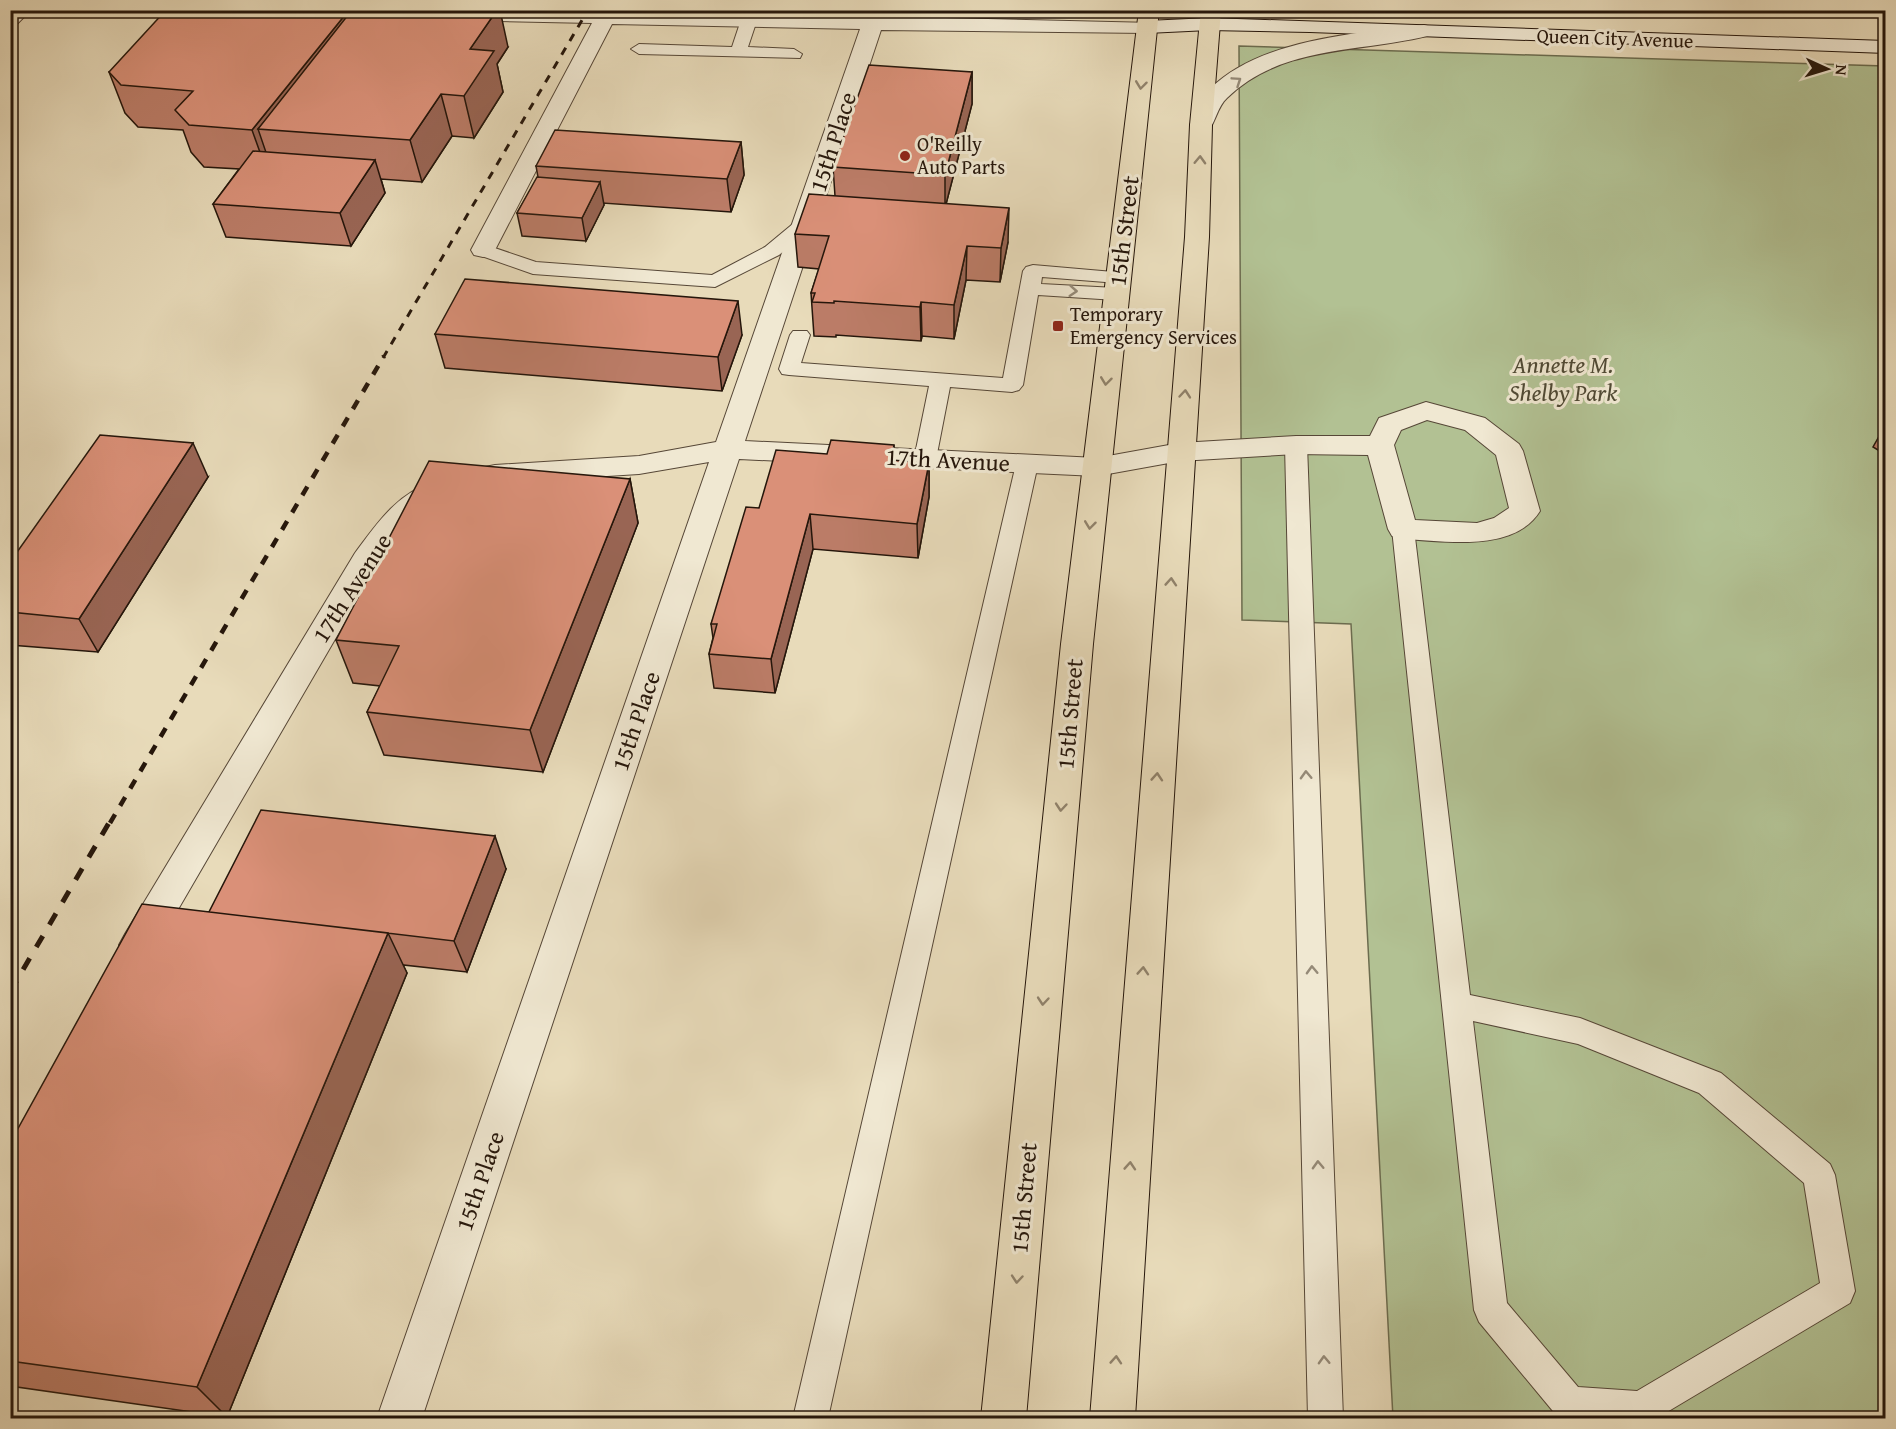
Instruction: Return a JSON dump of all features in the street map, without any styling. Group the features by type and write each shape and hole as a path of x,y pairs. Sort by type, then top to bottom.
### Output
{"main road":[{"path":"1112,1419 1197,237 1201,125 1210,17"},
{"name":"15th Street","path":"1003,1419 1075,656 1148,19"}],"street":[{"path":"10,20 21,10"},
{"name":"Queen City Avenue","path":"431,13 607,13 749,20 1210,17 1424,31 1886,47"},
{"path":"483,250 607,13"},
{"name":"15th Place","path":"399,1419 728,448 807,222 855,19"},
{"path":"1201,125 1218,94 1254,69 1299,52 1340,42 1424,31"},
{"path":"1426,411 1475,424 1509,450 1525,511 1504,526 1477,533 1403,529 1380,446 1389,424 1426,411"},
{"name":"17th Avenue","path":"125,966 366,560 392,526 425,496 466,478 639,465 728,448 1097,467 1180,452 1296,445 1380,446"}],"lane":[{"path":"738,52 749,20"},
{"path":"639,49 794,54"},
{"path":"483,250 533,268 715,281 772,251 807,222"},
{"path":"800,335 789,369 1012,385 1031,280 1118,285"},
{"path":"925,459 940,380"},
{"path":"1296,445 1326,1419"},
{"path":"810,1419 1027,464"},
{"path":"1403,529 1456,1005 1491,1310 1569,1404 1640,1409 1838,1291 1820,1175 1710,1083 1580,1031 1456,1005"}],"green space":[{"name":"Annette M. Shelby Park","path":"1239,46 1885,66 1885,1418 1393,1418 1351,624 1242,620"}],"building":[{"path":"166,10 349,10 252,130 189,125 175,110 193,91 121,85 109,72"},
{"path":"352,10 497,10 470,49 494,51 464,96 441,94 410,140 258,129"},
{"path":"869,65 972,72 945,175 833,167"},
{"path":"555,130 741,142 727,179 536,166"},
{"path":"253,151 375,160 340,213 213,204"},
{"path":"537,177 600,182 582,218 517,213"},
{"path":"809,194 1009,208 1001,248 967,246 954,305 921,302 920,307 834,301 834,303 812,302 815,293 811,293 829,236 795,234"},
{"path":"465,279 738,301 718,357 435,334"},
{"path":"100,435 193,443 79,619 10,612 10,562"},
{"path":"831,440 894,445 891,460 929,463 917,524 810,514 771,659 709,654 717,624 711,624 746,507 759,508 776,450 827,454"},
{"path":"429,461 630,479 530,730 367,712 399,646 336,640"},
{"path":"261,810 495,836 454,941 209,912"},
{"path":"142,904 388,933 197,1387 10,1361 10,1143"}],"railway":[{"path":"383,358 588,10"},
{"path":"110,823 384,356"},
{"path":"10,992 110,821"}],"place":[{"name":"O'Reilly Auto Parts","path":"905,156"},
{"name":"Temporary Emergency Services","path":"1058,326"}]}
